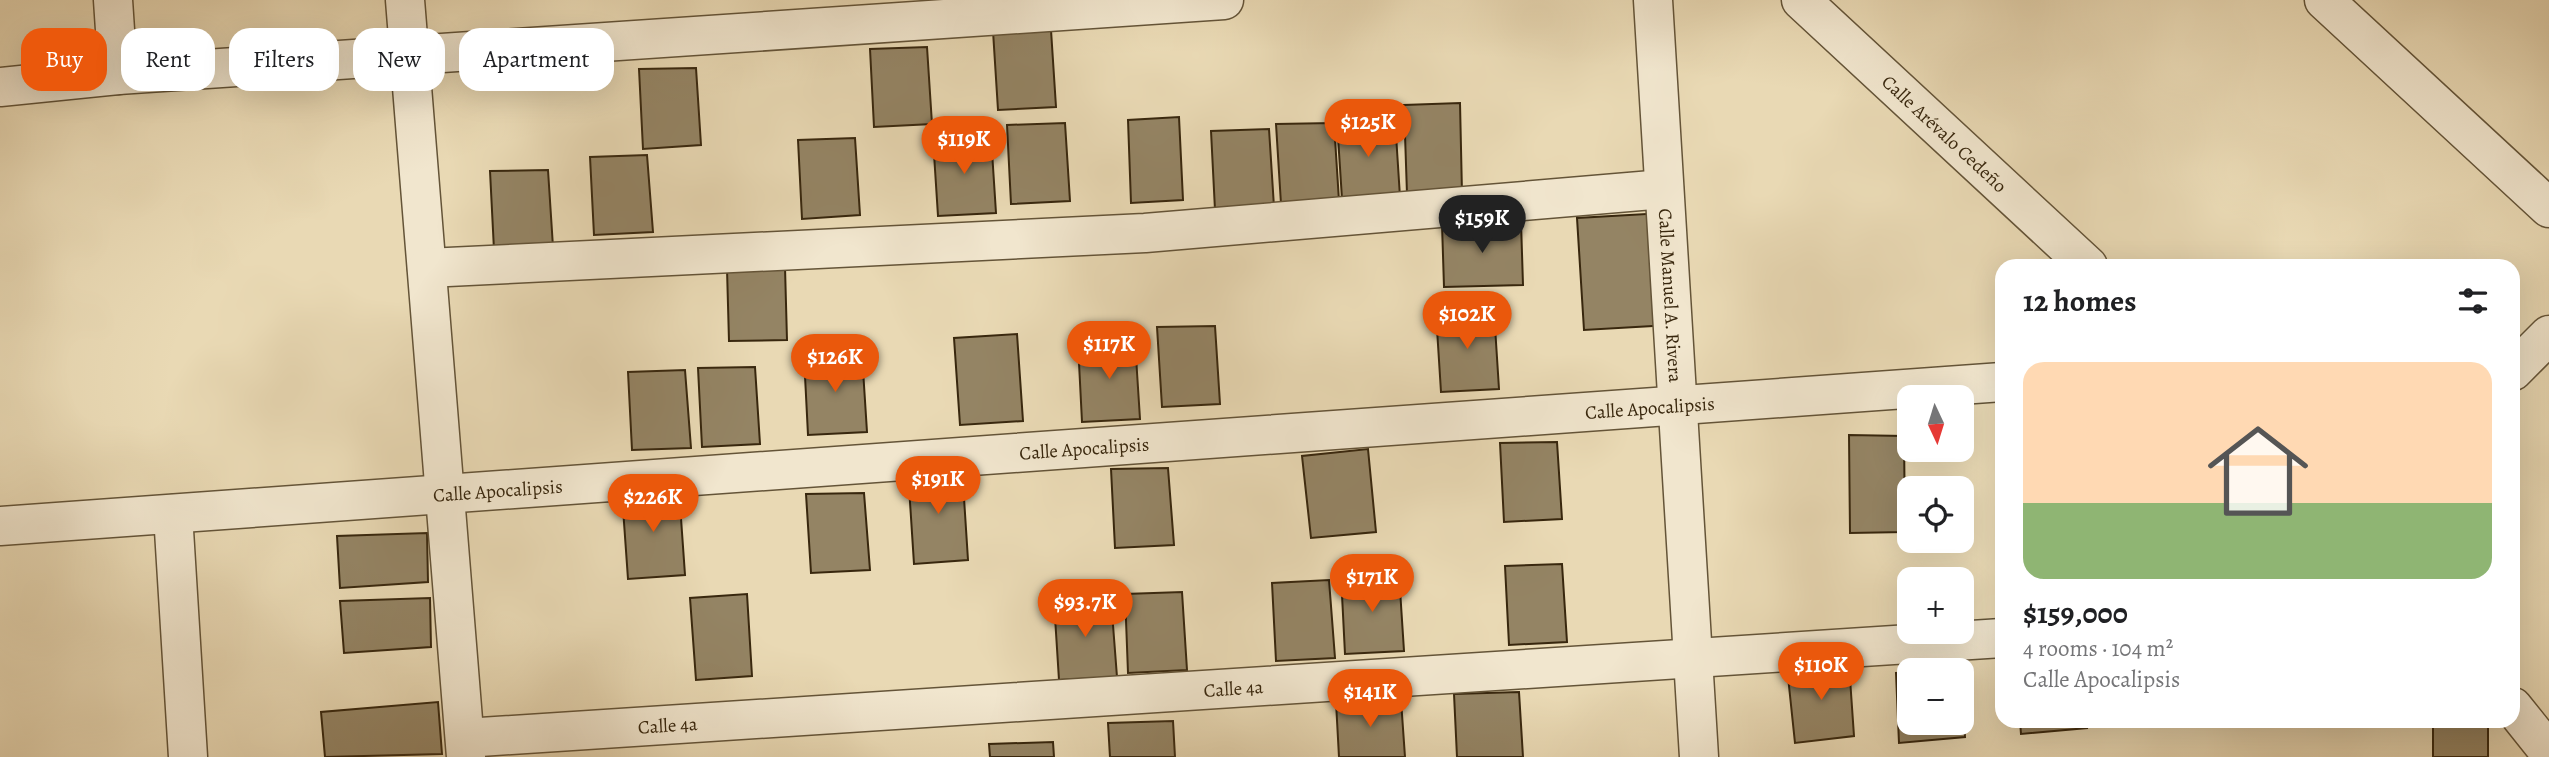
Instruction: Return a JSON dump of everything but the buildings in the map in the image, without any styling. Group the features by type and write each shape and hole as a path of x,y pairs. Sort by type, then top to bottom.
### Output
{"street":[{"path":"113,0 118,75"},
{"path":"405,0 407,28"},
{"path":"445,55 1224,0"},
{"name":"Calle Manuel A. Rivera","path":"1653,0 1699,757"},
{"name":"Calle Arévalo Cedeño","path":"1801,0 2080,259"},
{"path":"2324,0 2549,208"},
{"path":"0,87 118,75 353,61"},
{"path":"413,91 465,747"},
{"path":"427,268 1145,233 1664,189"},
{"path":"2520,364 2549,335"},
{"name":"Calle Apocalipsis","path":"0,526 1995,383"},
{"path":"173,513 188,757"},
{"name":"Calle 4a","path":"465,747 1995,638"}]}
